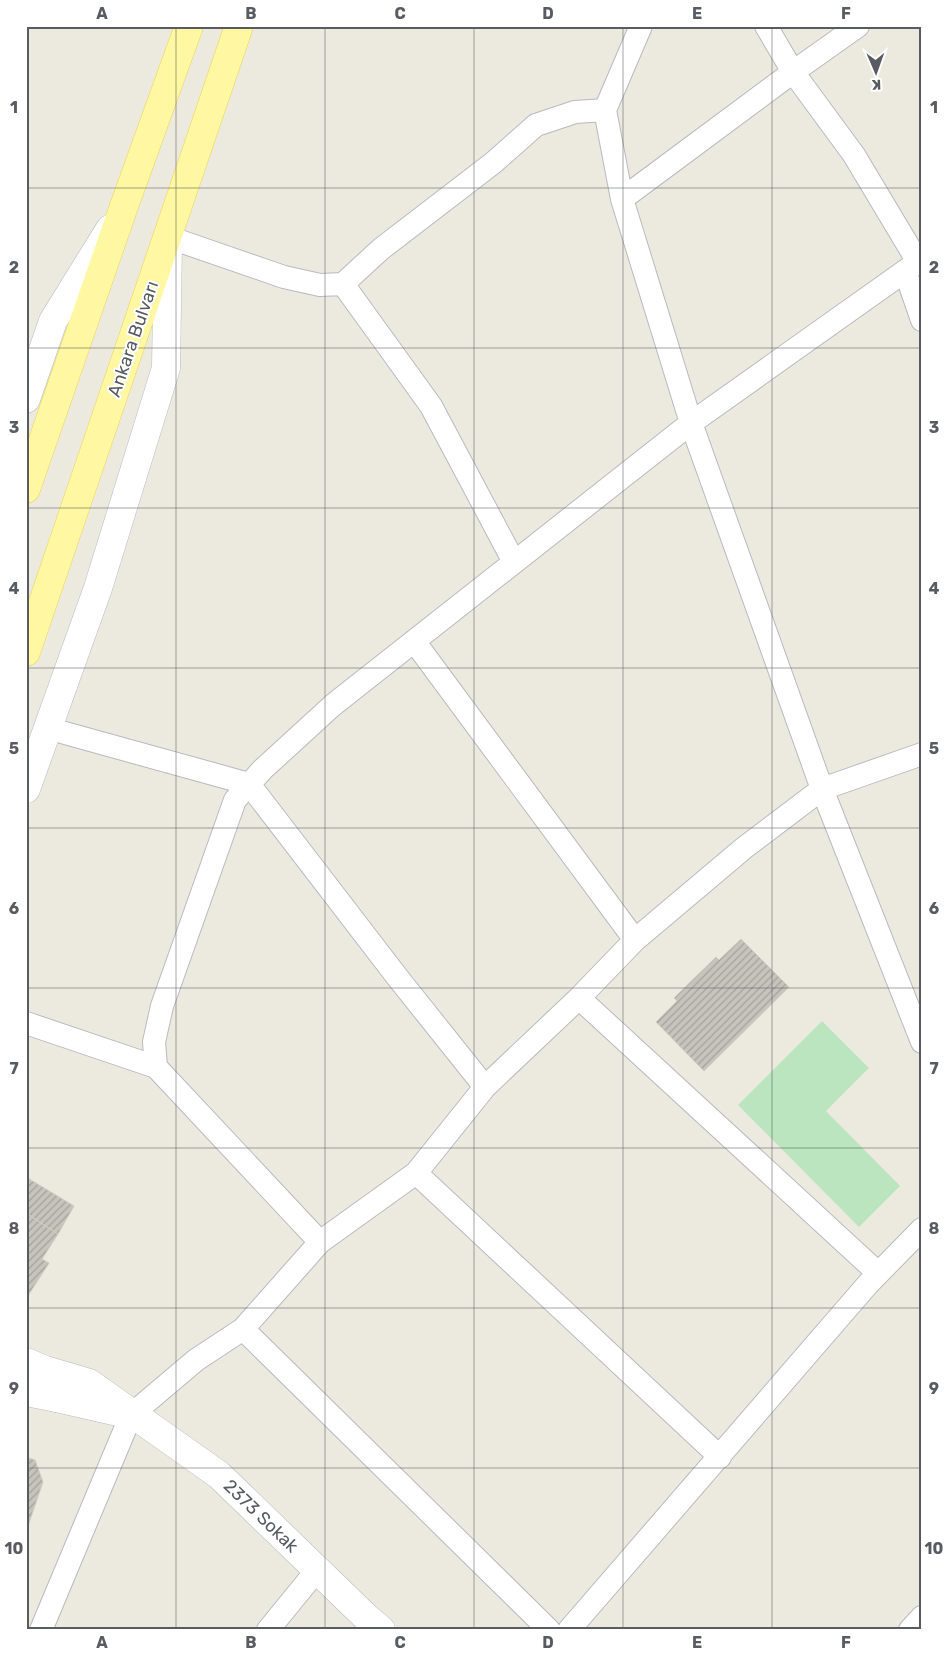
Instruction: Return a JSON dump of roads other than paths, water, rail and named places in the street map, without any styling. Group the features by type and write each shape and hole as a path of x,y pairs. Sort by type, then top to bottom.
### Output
{"main road":[{"path":"26,489 189,26"},
{"name":"Ankara Bulvarı","path":"26,652 239,26"},
{"path":"28,391 53,321 123,209"},
{"path":"26,789 98,588 166,368 168,236"},
{"name":"2373 Sokak","path":"26,1362 45,1370 89,1383 219,1475 376,1628"},
{"path":"26,1390 132,1415"}],"street":[{"path":"641,26 605,110 622,199 691,423 822,789 922,1042"},
{"path":"766,26 793,72 854,155 915,264 922,320"},
{"path":"622,199 858,26"},
{"path":"168,236 284,277 320,285 343,284 382,248 493,163 536,125 575,112 605,110"},
{"path":"156,1067 154,1042 162,1006 235,800 263,769 333,705 691,423 915,264"},
{"path":"343,284 430,406 514,562"},
{"path":"414,641 634,940"},
{"path":"47,728 249,784 398,978 485,1087"},
{"path":"41,1630 132,1415 196,1360 243,1329 320,1242 416,1173 485,1087 579,998 634,940 744,848 822,789 922,754"},
{"path":"579,998 878,1274"},
{"path":"26,1023 156,1067 320,1242"},
{"path":"416,1173 720,1457"},
{"path":"569,1630 878,1274 922,1229"},
{"path":"243,1329 549,1630"},
{"path":"268,1630 318,1570"},
{"path":"910,1630 922,1617"}]}
